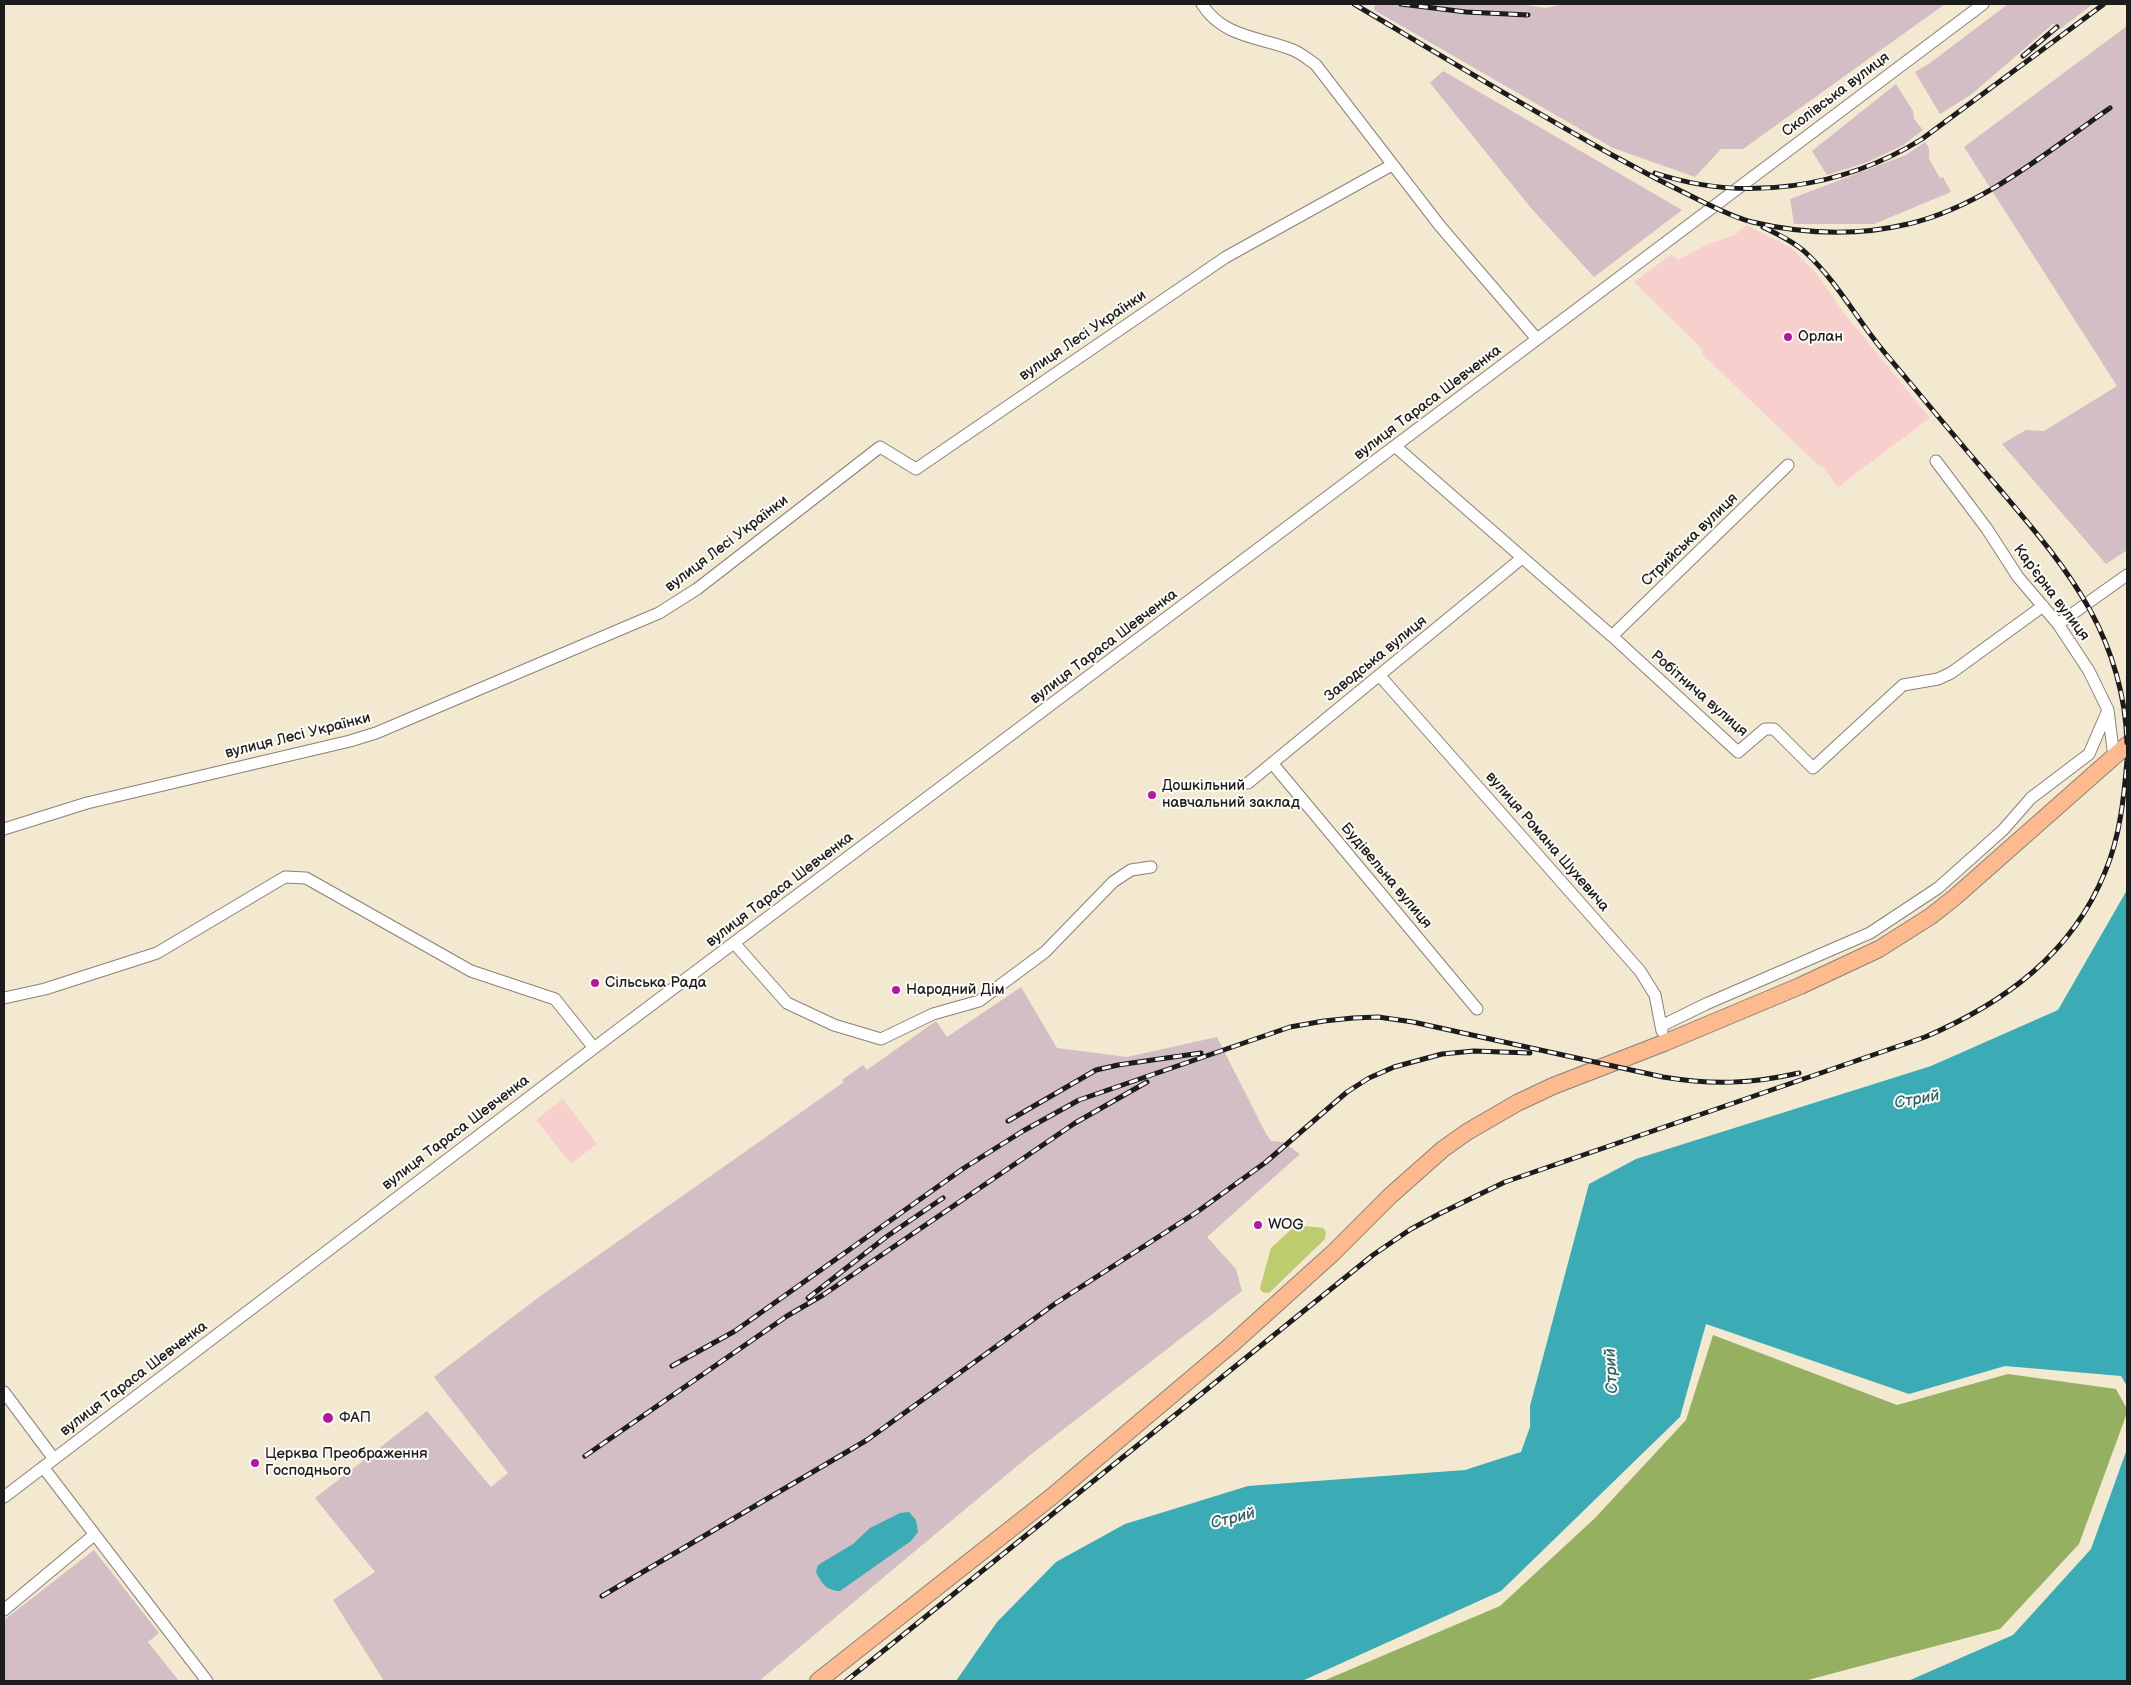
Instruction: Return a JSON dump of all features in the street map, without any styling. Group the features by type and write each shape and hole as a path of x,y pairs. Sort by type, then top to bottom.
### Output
{"highway":[{"path":"818,1681 1050,1498 1231,1345 1443,1149 1491,1117 1553,1086 1664,1043 1847,965 1879,949 1906,933 1955,897 2127,745"}],"street":[{"path":"1202,4 1209,15 1237,34 1294,50 1316,65 1440,226 1537,340"},
{"name":"Сколівська вулиця","path":"1706,210 1983,4"},
{"name":"вулиця Лесі Українки","path":"4,829 87,803 350,742 376,733 659,613 697,589 880,448 916,469 1226,257 1392,165"},
{"name":"вулиця Тараса Шевченка","path":"4,1497 594,1048 1396,447 1706,210"},
{"name":"Робітнича вулиця","path":"1396,447 1612,636 1738,752 1765,729 1774,728 1813,768 1903,685 1938,679 1951,673 2043,606"},
{"name":"Карʼєрна вулиця","path":"1936,461 1987,529 2018,577 2058,624 2089,671 2108,710 2114,757"},
{"name":"Стрийська вулиця","path":"1612,636 1788,465"},
{"name":"Заводська вулиця","path":"1248,782 1522,558"},
{"path":"2058,624 2127,575"},
{"name":"вулиця Романа Шухевича","path":"1380,676 1640,971 1655,995 1664,1043"},
{"path":"1661,1026 1706,1004 1870,934 1938,888 2003,830 2031,798 2089,754 2108,710"},
{"name":"Будівельна вулиця","path":"1272,763 1477,1009"},
{"path":"734,943 787,1003 834,1025 881,1039 932,1014 979,1001 1045,952 1113,882 1131,870 1151,867"},
{"path":"4,998 45,989 157,953 284,877 306,878 471,971 555,999 594,1048"},
{"path":"4,1392 54,1458"},
{"path":"44,1467 207,1681"},
{"path":"4,1610 94,1535"}],"shaded area":[{"path":"1375,4 1518,4 1546,8 1563,4 1945,4 1743,149 1721,149 1695,177 1613,148 1374,10"},
{"path":"2008,4 2093,4 2059,30 2054,23 1972,94 1940,114 1915,72 1930,63"},
{"path":"2127,26 2127,550 2106,564 2002,444 2026,430 2044,431 2117,386 1964,147"},
{"path":"1443,71 1682,210 1594,277 1531,208 1430,83"},
{"path":"1896,84 1913,111 1914,119 1923,130 1902,146 1865,163 1827,175 1812,151"},
{"path":"1925,142 1929,148 1929,159 1940,178 1943,177 1951,192 1874,224 1794,224 1790,199 1906,155"},
{"path":"1747,225 1791,248 1816,273 1844,313 1930,418 1838,487 1822,466 1820,467 1701,353 1703,350 1634,282 1672,254 1678,260 1706,245 1735,235"},
{"path":"1021,987 1057,1048 1127,1057 1217,1037 1271,1141 1283,1142 1300,1154 1207,1237 1236,1269 1242,1291 1029,1456 759,1681 384,1681 333,1600 375,1572 315,1498 427,1411 491,1487 508,1473 434,1377 539,1297 844,1082 842,1080 863,1065 867,1070 936,1021 947,1037"},
{"path":"563,1099 597,1144 571,1164 536,1120"},
{"path":"94,1550 159,1633 148,1642 179,1681 4,1681 4,1620"}],"green space":[{"path":"1296,1225 1323,1228 1326,1232 1325,1239 1269,1293 1262,1292 1260,1288 1271,1248"},
{"path":"1713,1335 1897,1405 2008,1374 2116,1389 2127,1409 2127,1413 2079,1544 2000,1629 1804,1681 1323,1681 1500,1606 1595,1518 1686,1420"}],"water":[{"name":"Стрий","path":"2127,890 2127,1386 2121,1376 2005,1366 1909,1394 1706,1324 1680,1417 1501,1591 1302,1681 956,1681 997,1622 1056,1562 1125,1524 1248,1486 1465,1470 1521,1452 1530,1427 1530,1406 1589,1184 1636,1159 1931,1066 2058,1010"},
{"path":"2127,1449 2127,1681 1908,1681 2013,1635 2091,1549"},
{"path":"909,1512 916,1520 918,1532 911,1541 840,1591 831,1590 822,1583 816,1572 818,1565 853,1544 870,1528 900,1513"}],"railway":[{"path":"1354,4 1548,119 1658,179 1739,218 1791,229 1850,232 1889,228 1936,216 1989,191 2039,159 2110,108"},
{"path":"1401,4 1466,12 1528,15"},
{"path":"1655,173 1689,182 1723,187 1758,188 1792,186 1826,179 1859,169 1891,156 1922,139 2104,4"},
{"path":"2023,56 2057,27"},
{"path":"1763,227 1800,248 1827,275 1875,341 2034,531 2070,577 2098,625 2111,658 2121,691 2127,743"},
{"path":"846,1681 1373,1255 1411,1229 1505,1182 1925,1037 1954,1024 2008,991 2054,951 2074,928 2091,901 2105,872 2118,831 2127,760"},
{"path":"672,1366 735,1331 964,1168 1023,1131 1079,1100 1290,1027 1324,1021 1378,1017 1413,1022 1681,1080 1748,1081 1799,1073"},
{"path":"602,1596 867,1440 1056,1303 1197,1212 1266,1162 1347,1092 1369,1078 1394,1067 1442,1054 1474,1051 1530,1053"},
{"path":"1008,1121 1096,1070 1201,1053"},
{"path":"585,1456 787,1316 823,1295 1075,1123 1147,1082"},
{"path":"808,1298 886,1237 943,1198"}],"place":[{"name":"Орлан","path":"1788,337"},
{"name":"Дошкільний навчальний заклад","path":"1152,795"},
{"name":"Сільська Рада","path":"595,983"},
{"name":"Народний Дім","path":"896,990"},
{"name":"WOG","path":"1258,1225"},
{"name":"ФАП","path":"328,1418"},
{"name":"Церква Преображення Господнього","path":"255,1463"}]}
